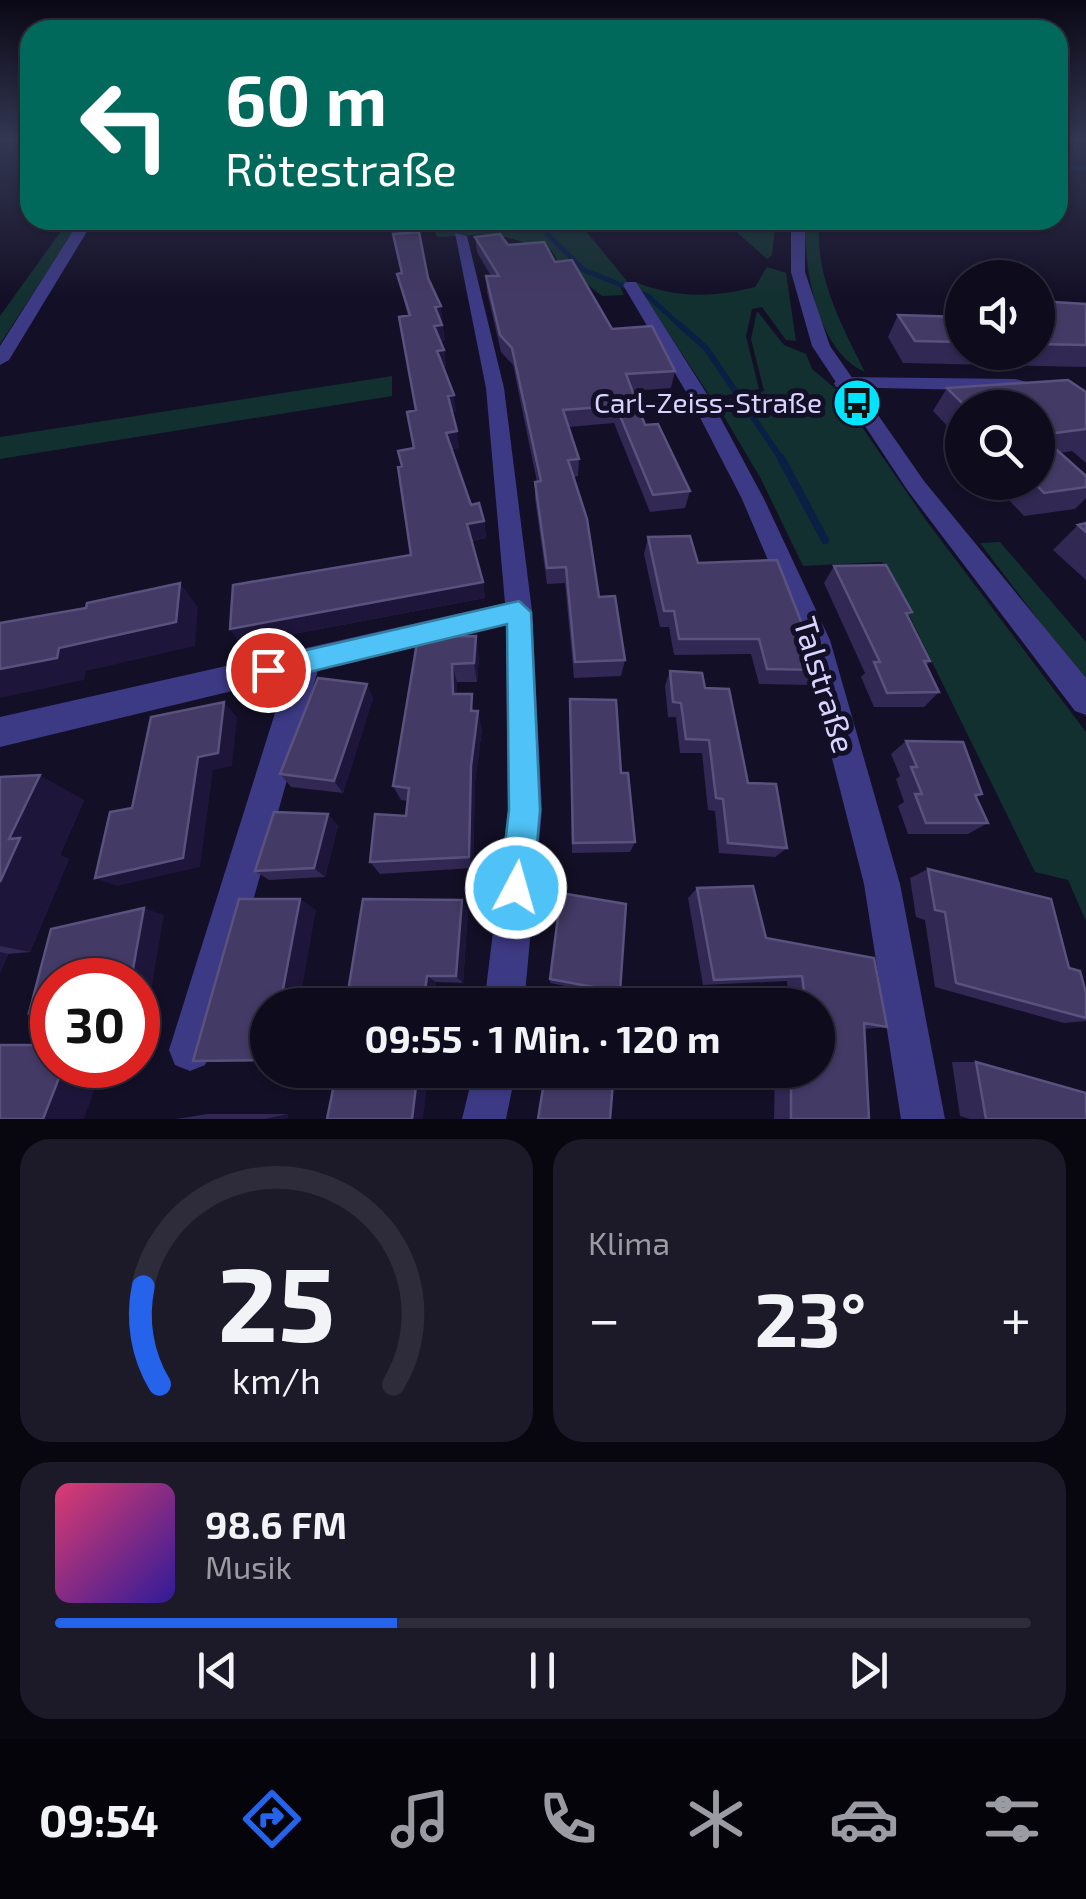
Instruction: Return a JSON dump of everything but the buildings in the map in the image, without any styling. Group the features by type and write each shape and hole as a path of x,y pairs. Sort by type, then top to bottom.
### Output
{"street":[{"path":"0,360 80,230"},
{"path":"798,230 804,302 821,346 916,486 1086,701"},
{"path":"460,236 495,388 519,612 524,810 506,988"},
{"name":"Talstraße","path":"632,290 710,418 753,499 816,640 882,884 923,1119"},
{"path":"844,383 1015,385 1082,395"},
{"path":"0,732 519,612"},
{"path":"190,1050 306,661"},
{"path":"484,1119 491,1088"}],"green space":[{"path":"62,230 74,230 0,344 0,316"},
{"path":"434,230 585,230 626,280 627,284 619,285 624,295 602,296 574,274 565,275 552,251 545,248 495,234 437,237"},
{"path":"734,230 775,230 772,255 767,259"},
{"path":"805,230 820,230 825,279 865,372 848,361 824,327 807,261"},
{"path":"767,267 786,273 796,341 786,340 762,307 752,309 746,336 759,389 711,398 635,282 680,294 724,293 755,287"},
{"path":"757,311 784,345 806,354 812,369 836,389 925,519 1086,732 1086,921 1068,880 1035,872 883,562 803,566 761,479 716,403 764,391 751,339"},
{"path":"392,376 392,396 0,459 0,437"},
{"path":"1000,542 1086,642 1086,683 980,543"}],"waterway":[{"path":"549,230 547,234 584,270 648,296 683,328"},
{"path":"680,325 706,348 782,460"},
{"path":"781,458 825,540"}],"place":[{"name":"Carl-Zeiss-Straße","path":"857,403"}],"route":[{"path":"268,670 519,612 524,810 516,888"}]}
